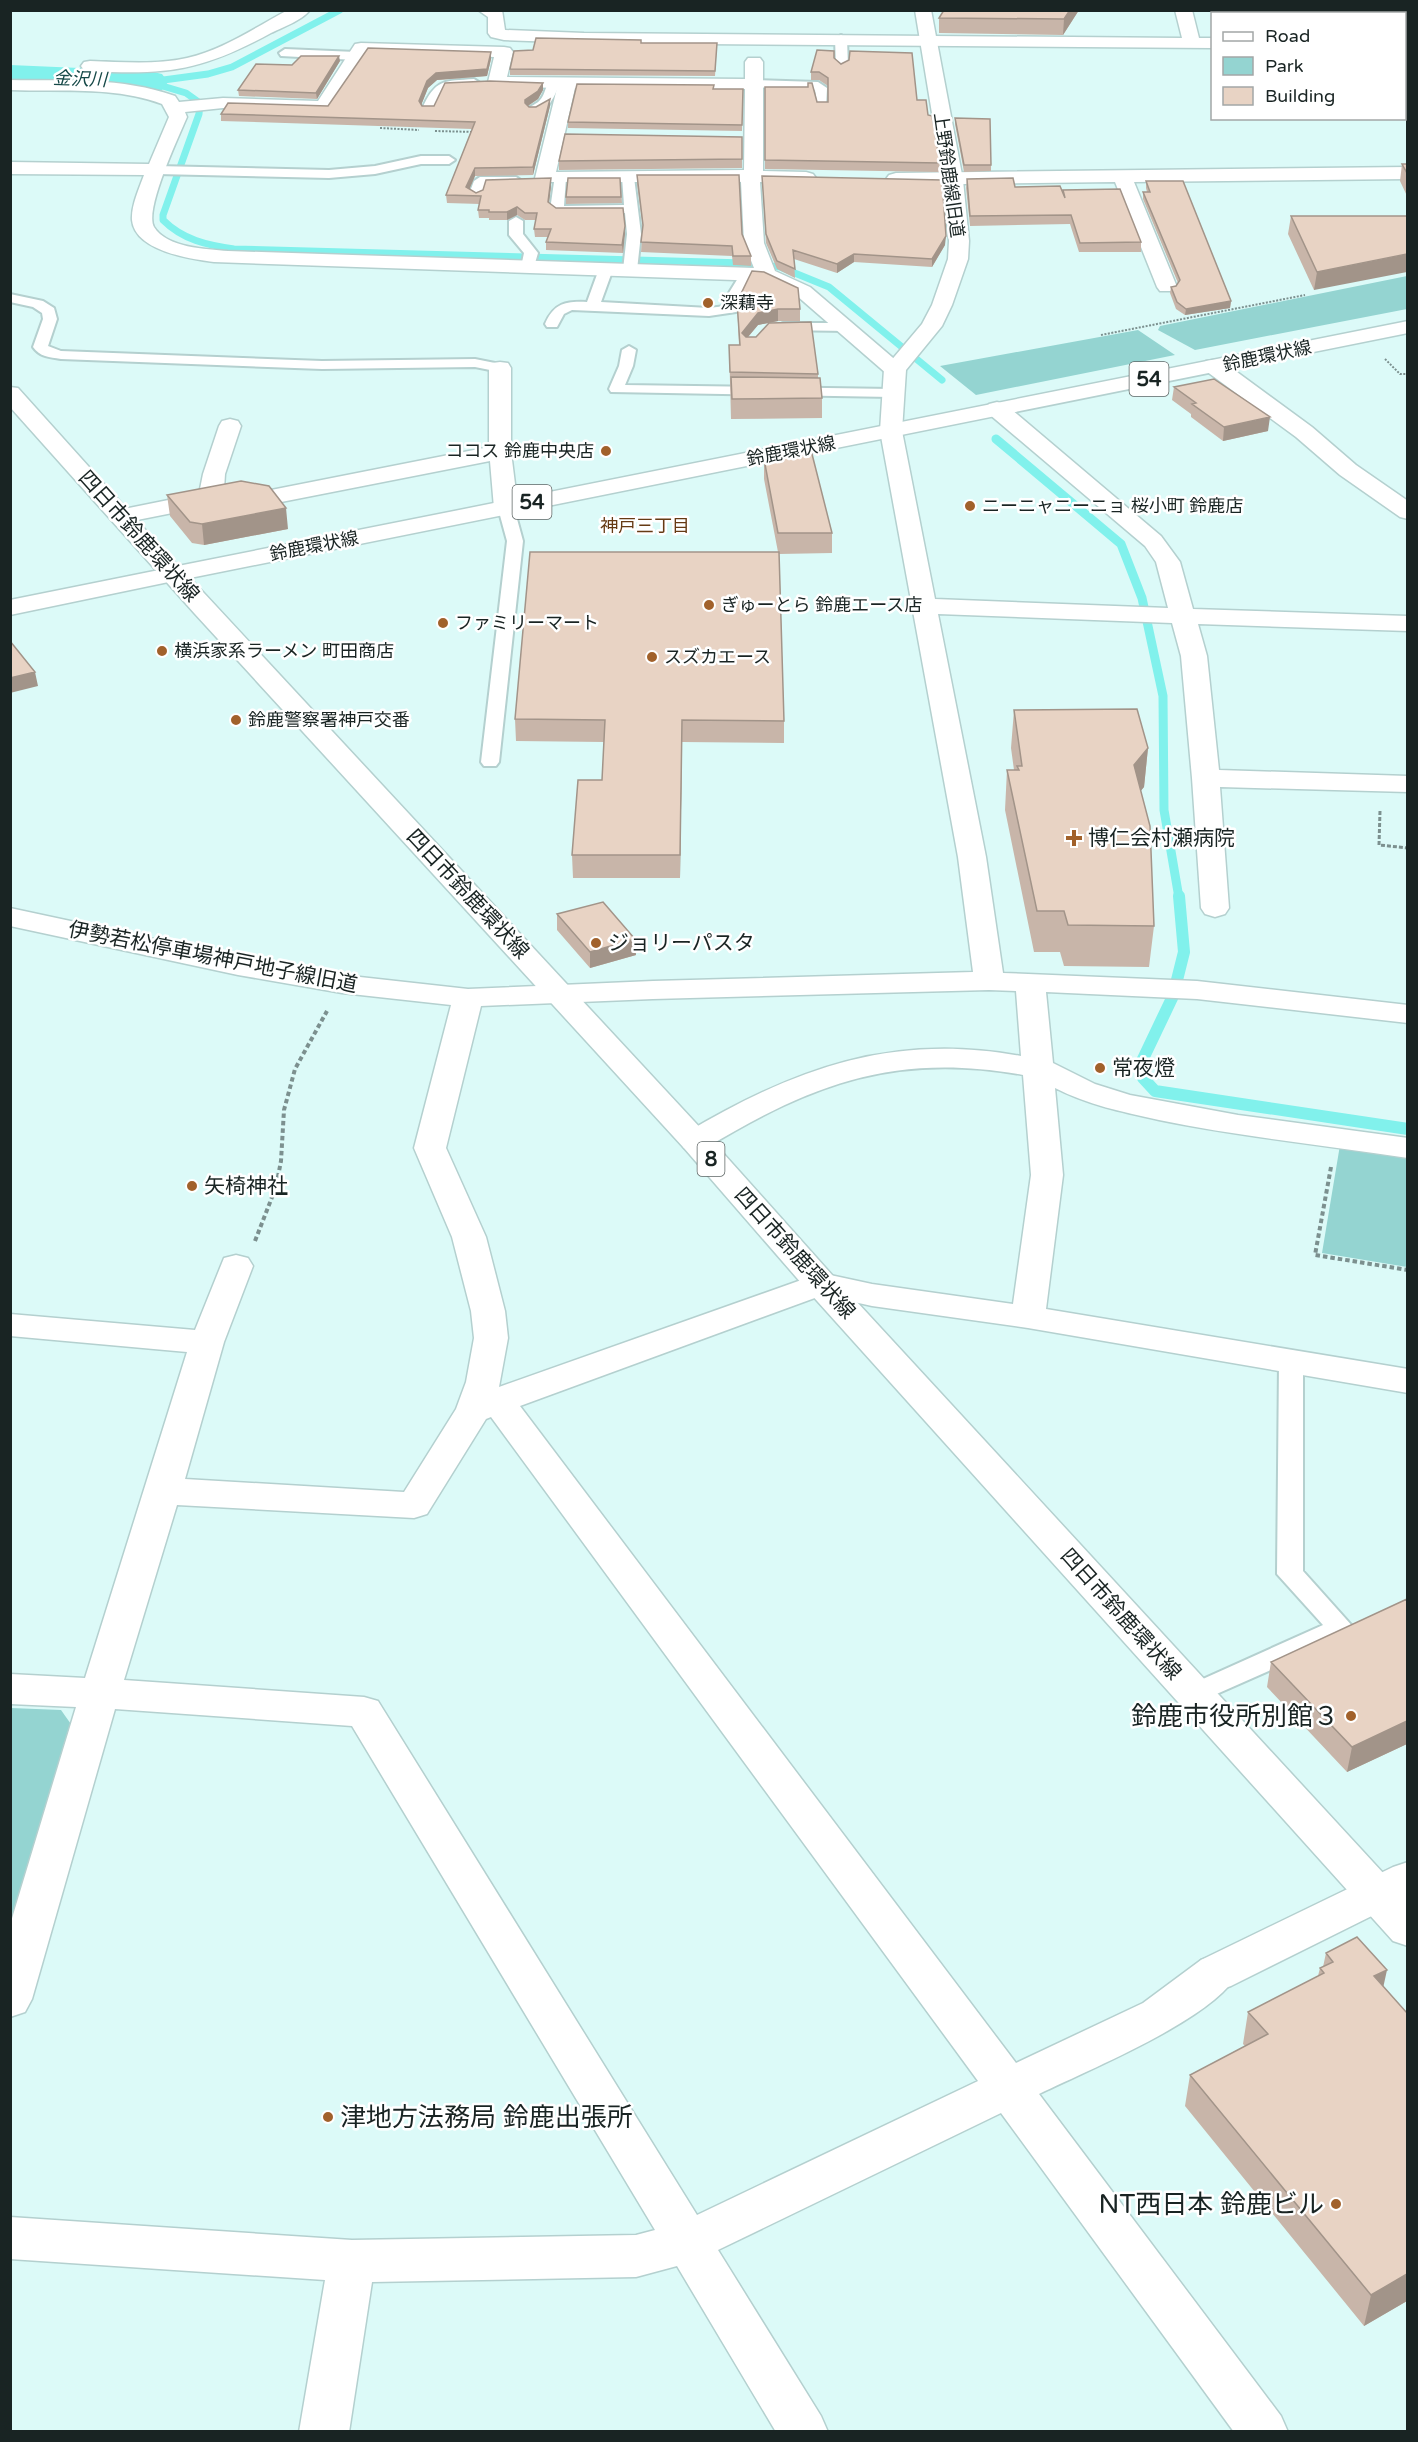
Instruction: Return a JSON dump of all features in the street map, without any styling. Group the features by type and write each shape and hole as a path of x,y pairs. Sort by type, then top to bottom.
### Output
{"street":[{"path":"67,66 123,69 176,65 206,58 302,10"},
{"path":"486,10 496,14 497,33 584,39 1211,43"},
{"name":"上野鈴鹿線旧道","path":"903,359 931,327 942,305 958,259 958,218 953,180 923,10"},
{"path":"1184,10 1192,43"},
{"path":"755,39 753,177 750,179 753,235 760,270"},
{"path":"10,86 107,88 151,93 170,100 180,107 217,104 332,108 361,48 504,52 497,82 753,84"},
{"path":"107,88 123,69"},
{"path":"560,82 552,178 823,178"},
{"path":"180,107 162,170 149,191 142,224 157,240 184,250 238,258 529,261 606,269 632,263 760,270 803,291 848,327 903,359 892,393 891,431 972,857 989,981"},
{"path":"556,135 579,135"},
{"path":"729,138 753,139"},
{"path":"10,168 162,170"},
{"path":"882,179 953,180 1407,173"},
{"path":"1122,177 1167,287"},
{"name":"鈴鹿環状線","path":"10,608 1407,327"},
{"path":"1214,366 1304,432 1348,470 1407,512"},
{"path":"500,368 500,452 506,508"},
{"name":"四日市鈴鹿環状線","path":"10,393 695,1141 821,1284 1194,1694 1391,1886 1407,1929"},
{"path":"997,409 1162,551 1168,562 1176,616 1194,656 1206,778 1215,908"},
{"path":"218,497 212,489 214,474 230,426"},
{"path":"122,516 243,492 271,497 500,452"},
{"path":"923,606 1407,624"},
{"path":"1206,778 1407,784"},
{"name":"伊勢若松停車場神戸地子線旧道","path":"10,917 238,966 342,984 468,998 989,981 1197,990 1407,1014"},
{"path":"1028,1317 1047,1175 1030,982"},
{"path":"468,998 430,1148 469,1237 488,1311 491,1338 484,1382 486,1406 1009,2089 1264,2432"},
{"path":"695,1141 748,1109 800,1086 850,1068 887,1059 922,1056 996,1059 1039,1068 1080,1089 1135,1106 1188,1117 1407,1148"},
{"path":"10,1999 19,1941 100,1693 207,1342 236,1266"},
{"path":"163,1491 414,1505 486,1406 821,1284 872,1295 1028,1317 1407,1381"},
{"path":"10,1325 207,1342"},
{"path":"10,1689 100,1693 364,1712 804,2432"},
{"path":"10,2238 352,2261 636,2256 687,2242 1158,2016 1216,1973 1391,1886"},
{"path":"324,2432 352,2261"}],"lane":[{"path":"841,39 842,66"},
{"path":"285,53 356,56"},
{"path":"428,109 436,89 442,85 497,82"},
{"path":"533,109 545,103 560,82"},
{"path":"753,84 821,88 822,105"},
{"path":"162,170 329,174 375,170 421,160 449,160"},
{"path":"628,177 632,209 632,263"},
{"path":"476,194 480,181 544,181 552,178 557,210 632,209"},
{"path":"516,221 516,235 529,261"},
{"path":"593,306 606,269"},
{"path":"552,324 556,311 561,308 593,306 727,312 731,309 734,296 760,270"},
{"path":"10,298 30,302 49,311 50,319 40,347 45,352 61,355 322,365 475,363 500,368"},
{"path":"770,328 848,327"},
{"path":"629,350 616,389 892,393"},
{"path":"490,762 515,542 506,508"},
{"path":"1194,1694 1341,1628 1290,1574 1291,1363"}],"path":[{"path":"1101,334 1305,295"},
{"path":"1378,351 1400,374 1407,374"},
{"path":"1380,783 1379,845 1407,848"},
{"path":"236,1266 253,1245 276,1187 281,1161 284,1110 295,1069 342,984"},
{"path":"1337,1137 1315,1255 1407,1270"}],"green space":[{"path":"1407,276 1407,309 1195,350 1158,330 1160,326"},
{"path":"1138,330 1175,355 976,395 940,366"},
{"path":"1340,1145 1407,1156 1407,1267 1322,1253"},
{"path":"11,1708 61,1710 73,1727 17,1912 11,1915"}],"building":[{"path":"944,10 1070,10 1064,19 939,18"},
{"path":"536,38 641,40 641,43 717,43 715,71 510,69 514,51 533,50"},
{"path":"368,48 491,52 487,69 436,73 427,81 419,101 422,106 434,106 445,83 490,81 543,83 538,91 525,100 529,107 536,107 550,99 533,167 475,168 466,187 476,193 483,190 486,180 551,178 548,202 556,208 623,208 625,226 622,245 546,242 551,229 534,229 537,213 525,213 517,207 507,212 478,210 481,196 446,195 475,122 221,114 228,103 328,106"},
{"path":"817,50 834,51 834,58 841,64 849,60 850,51 912,53 917,100 926,100 928,115 932,116 940,163 765,160 765,87 808,87 808,83 812,83 817,102 828,102 828,78 819,72 811,72"},
{"path":"301,56 339,56 316,93 238,90 256,64 292,65"},
{"path":"577,84 714,85 713,89 743,89 742,125 568,122"},
{"path":"955,118 990,119 991,165 964,165"},
{"path":"565,134 742,137 742,159 559,161"},
{"path":"637,175 739,175 742,234 751,256 733,256 732,246 641,242 643,225"},
{"path":"762,176 942,180 946,236 932,259 854,254 837,264 793,250 795,269 777,261 766,234"},
{"path":"568,178 620,178 621,197 566,197"},
{"path":"1013,178 1015,187 1060,186 1065,198 1063,190 1120,189 1141,242 1080,243 1071,215 970,216 967,179"},
{"path":"1146,181 1183,181 1231,301 1186,309 1177,302 1171,287 1176,286 1180,280 1143,192 1150,192"},
{"path":"1291,216 1407,216 1407,254 1317,272"},
{"path":"752,271 764,272 798,288 800,309 778,309 758,313 742,333 746,337 756,337 769,323 811,322 818,374 730,372 729,345 740,345 737,302"},
{"path":"731,377 820,378 822,398 732,399"},
{"path":"1214,379 1270,417 1224,427 1192,404 1196,403 1174,387"},
{"path":"812,454 832,533 778,533 764,459"},
{"path":"241,481 269,486 286,508 202,524 190,522 167,495"},
{"name":"スズカエース","path":"530,552 779,552 784,721 682,720 680,855 572,855 578,780 602,780 605,720 515,719"},
{"path":"10,641 35,672 10,678"},
{"name":"博仁会村瀬病院","path":"1137,709 1148,748 1134,765 1150,826 1154,926 1068,925 1064,911 1037,911 1007,770 1019,770 1017,766 1022,766 1014,710"},
{"path":"603,902 635,939 590,952 557,914"},
{"name":"鈴鹿市役所別館３","path":"1407,1599 1407,1721 1352,1747 1271,1662"},
{"name":"NT西日本 鈴鹿ビル","path":"1357,1937 1387,1970 1374,1976 1407,2013 1407,2274 1371,2295 1190,2075 1268,2034 1248,2012 1324,1973 1320,1968 1333,1962 1326,1953"}],"waterway":[{"path":"156,81 208,74 232,67 340,10"},
{"name":"金沢川","path":"10,76 149,82"},
{"path":"149,82 186,93 200,103 199,114 163,215 163,220 187,237 214,246 234,249 745,263 780,267 829,287 942,380"},
{"path":"996,439 1121,544 1142,598 1163,696 1164,810 1179,898"},
{"path":"1179,896 1184,952 1173,996 1142,1061 1143,1078 1155,1091 1408,1129"}],"place":[{"name":"深藕寺","path":"708,303"},
{"name":"ココス 鈴鹿中央店","path":"606,451"},
{"name":"ニーニャニーニョ 桜小町 鈴鹿店","path":"970,506"},
{"name":"ぎゅーとら 鈴鹿エース店","path":"709,605"},
{"name":"ファミリーマート","path":"443,623"},
{"name":"横浜家系ラーメン 町田商店","path":"162,651"},
{"name":"スズカエース","path":"652,657"},
{"name":"鈴鹿警察署神戸交番","path":"236,720"},
{"name":"博仁会村瀬病院","path":"1074,838"},
{"name":"ジョリーパスタ","path":"596,943"},
{"name":"常夜燈","path":"1100,1068"},
{"name":"矢椅神社","path":"192,1186"},
{"name":"鈴鹿市役所別館３","path":"1351,1716"},
{"name":"津地方法務局 鈴鹿出張所","path":"328,2117"},
{"name":"NT西日本 鈴鹿ビル","path":"1336,2204"}],"district":[{"name":"神戸三丁目","path":"645,526"}]}
